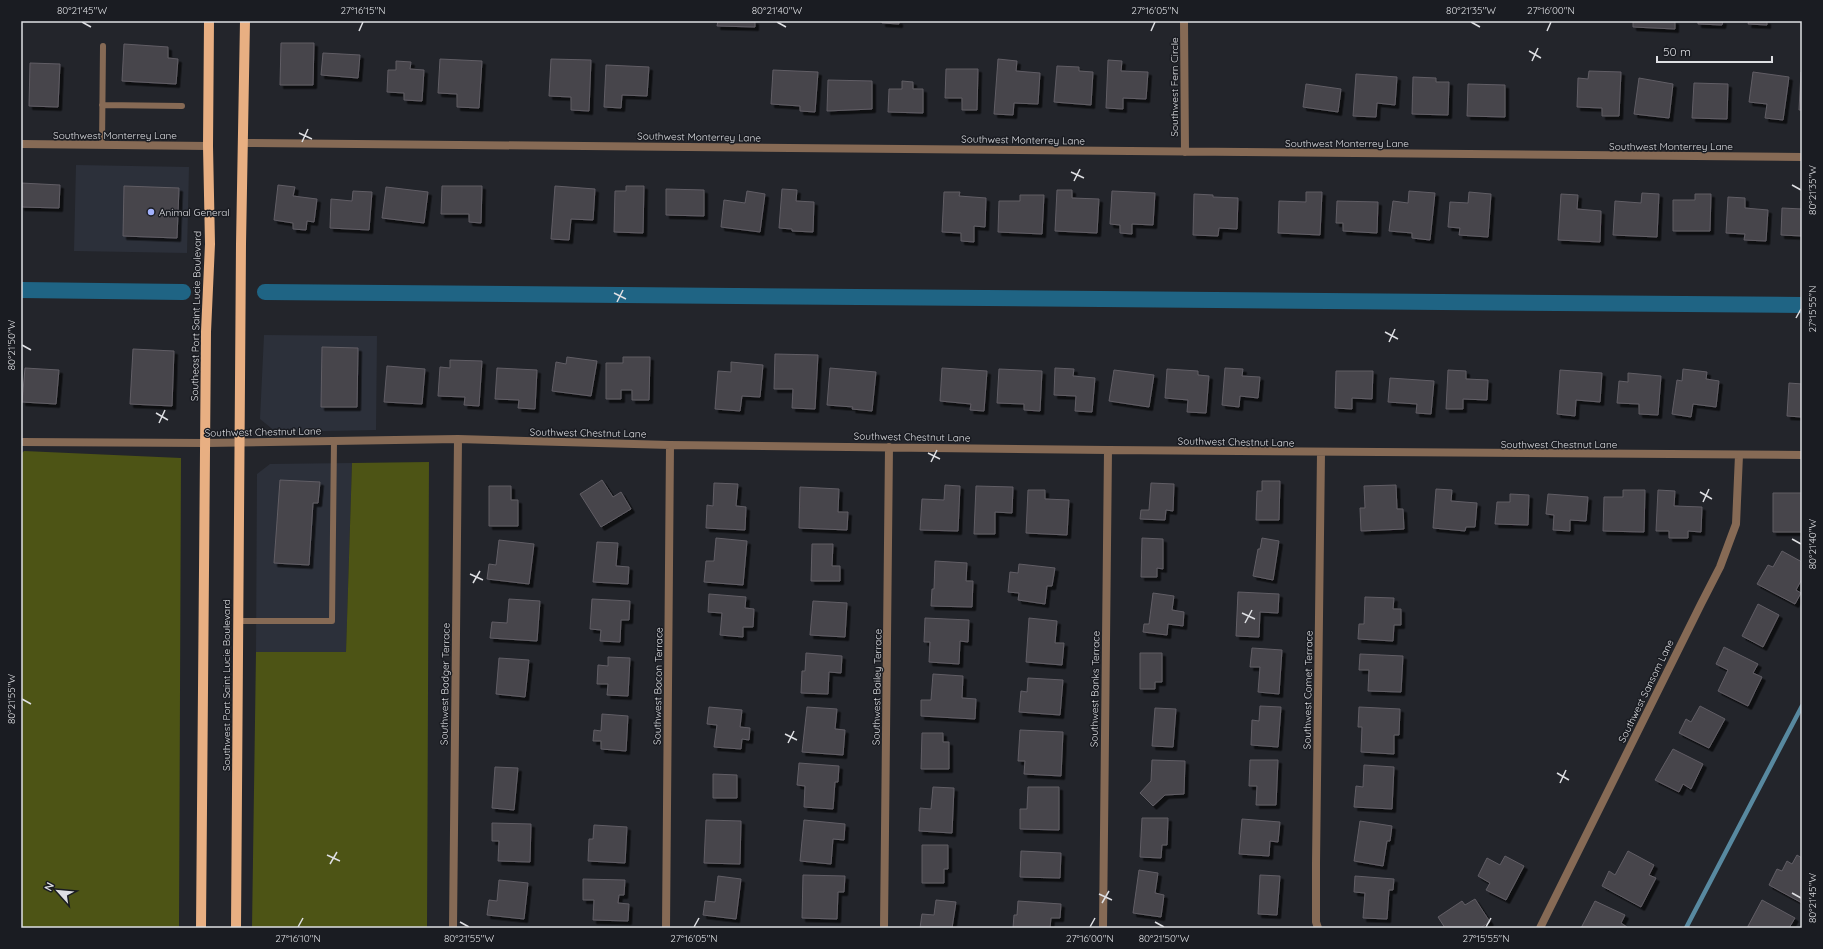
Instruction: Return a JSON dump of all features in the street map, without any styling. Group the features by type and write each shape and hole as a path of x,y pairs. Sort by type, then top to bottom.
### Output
{"main road":[{"name":"Southeast Port Saint Lucie Boulevard","path":"206,443 206,332 210,244 208,146 209,21"},
{"path":"240,442 241,244 245,21"},
{"name":"Southwest Port Saint Lucie Boulevard","path":"236,928 240,442"},
{"path":"201,928 206,443"}],"street":[{"name":"Southwest Fern Circle","path":"1184,21 1185,152"},
{"name":"Southwest Monterrey Lane","path":"244,143 1802,157"},
{"name":"Southwest Monterrey Lane","path":"21,144 208,146"},
{"name":"Southwest Chestnut Lane","path":"21,442 206,443 458,439 670,445 1321,453 1802,455"},
{"name":"Southwest Badger Terrace","path":"452,928 458,439"},
{"name":"Southwest Bacon Terrace","path":"666,928 670,445"},
{"name":"Southwest Bailey Terrace","path":"884,928 889,447"},
{"name":"Southwest Banks Terrace","path":"1103,928 1108,450"},
{"name":"Southwest Comet Terrace","path":"1318,928 1316,922 1316,863 1321,453"},
{"name":"Southwest Sansom Lane","path":"1540,928 1720,567 1736,524 1739,455"}],"lane":[{"path":"102,145 103,46"},
{"path":"102,105 182,106"},
{"path":"238,621 332,621 334,441"}],"shaded area":[{"path":"76,165 189,167 187,253 74,251"},
{"path":"264,335 377,336 376,430 276,432 260,419"},
{"path":"352,463 346,653 256,652 257,474 270,464"}],"green space":[{"path":"24,451 181,458 179,928 21,928 21,454"},
{"path":"429,462 427,928 252,928 256,652 346,652 352,463"}],"building":[{"path":"718,21 755,21 755,27 717,26"},
{"path":"882,21 899,21 899,24 882,23"},
{"path":"1633,21 1675,21 1675,29 1633,27"},
{"path":"1698,21 1723,21 1722,25 1698,24"},
{"path":"1749,21 1767,21 1767,25 1748,24"},
{"path":"281,43 314,43 313,85 280,85"},
{"path":"124,44 168,47 168,58 178,59 176,84 122,81"},
{"path":"323,53 360,55 358,78 321,75"},
{"path":"440,59 482,61 479,108 457,107 457,94 438,93"},
{"path":"551,59 591,60 589,111 571,110 571,97 549,96"},
{"path":"998,59 1017,61 1016,71 1040,73 1038,104 1014,103 1013,115 994,114"},
{"path":"1108,60 1122,61 1121,71 1148,72 1146,99 1123,98 1123,109 1106,108"},
{"path":"396,61 411,62 410,69 424,70 422,101 404,100 404,93 387,92 388,70 396,70"},
{"path":"30,63 60,64 58,107 29,106"},
{"path":"606,65 649,67 647,96 622,95 621,108 604,107"},
{"path":"1057,66 1079,67 1079,71 1093,72 1091,105 1054,102"},
{"path":"946,69 978,69 977,110 962,110 962,98 945,98"},
{"path":"773,70 818,72 815,112 800,111 800,106 771,104"},
{"path":"1589,71 1621,72 1619,116 1602,116 1602,108 1577,107 1578,78 1588,79"},
{"path":"1753,72 1789,77 1783,120 1765,118 1767,104 1749,102"},
{"path":"1801,72 1802,110 1799,110"},
{"path":"1356,74 1397,77 1395,105 1377,103 1376,117 1353,116"},
{"path":"1413,77 1436,78 1436,82 1449,82 1448,115 1412,114"},
{"path":"1639,78 1673,84 1669,118 1634,114"},
{"path":"828,80 872,81 872,109 827,111"},
{"path":"902,81 913,82 913,89 923,89 923,113 888,112 889,89 902,89"},
{"path":"1694,83 1728,84 1727,119 1692,118"},
{"path":"1306,84 1341,89 1338,112 1303,107"},
{"path":"1468,84 1505,85 1505,117 1467,116"},
{"path":"21,183 60,185 59,208 21,207"},
{"path":"278,185 295,187 293,196 317,199 314,222 307,221 306,230 293,229 293,223 274,220"},
{"name":"Animal General","path":"124,186 179,188 177,238 123,236"},
{"path":"442,186 482,186 481,223 469,222 469,214 441,214"},
{"path":"555,186 595,189 593,220 571,219 569,240 551,239"},
{"path":"626,186 644,186 643,233 614,232 615,191 626,191"},
{"path":"386,187 428,192 424,223 382,218"},
{"path":"666,189 704,190 704,216 666,215"},
{"path":"782,189 797,190 796,201 814,202 813,232 792,231 792,229 779,228"},
{"path":"1057,190 1072,190 1072,198 1099,199 1097,233 1055,231"},
{"path":"353,191 372,192 369,230 330,228 331,199 352,201"},
{"path":"747,191 765,194 760,232 721,227 724,200 745,203"},
{"path":"1112,191 1155,193 1153,225 1132,224 1132,234 1120,233 1120,225 1110,224"},
{"path":"1409,191 1435,193 1430,240 1412,238 1412,233 1389,231 1393,201 1408,203"},
{"path":"944,192 960,192 959,196 986,198 985,227 974,226 974,242 961,241 961,233 942,232"},
{"path":"1306,192 1322,192 1320,235 1278,233 1279,201 1306,202"},
{"path":"1469,192 1491,194 1488,237 1459,235 1460,228 1448,227 1450,202 1468,203"},
{"path":"1642,193 1659,194 1657,237 1613,235 1615,201 1641,203"},
{"path":"1194,194 1213,195 1213,197 1238,198 1237,229 1219,228 1218,236 1193,235"},
{"path":"1561,194 1578,195 1577,209 1601,211 1600,242 1558,240"},
{"path":"1695,194 1711,194 1710,231 1673,231 1673,200 1695,200"},
{"path":"1020,195 1044,195 1042,234 998,232 999,201 1020,201"},
{"path":"1728,197 1745,198 1745,208 1768,210 1766,241 1744,240 1745,234 1726,233"},
{"path":"1337,201 1378,202 1377,233 1343,231 1343,223 1336,223"},
{"path":"1782,208 1802,209 1802,236 1781,235"},
{"path":"322,347 358,348 357,407 321,407"},
{"path":"133,349 174,351 172,406 130,404"},
{"path":"775,354 818,355 815,409 792,408 793,389 774,389"},
{"path":"567,357 597,361 591,396 552,391 556,362 566,364"},
{"path":"623,357 650,357 649,400 632,400 632,390 621,390 621,399 606,399 606,363 623,363"},
{"path":"450,360 482,361 479,406 464,405 465,397 438,396 440,367 450,368"},
{"path":"731,362 763,365 760,397 742,396 740,411 715,409 718,371 731,372"},
{"path":"387,366 425,369 422,404 384,402"},
{"path":"25,368 59,370 56,404 22,402"},
{"path":"497,368 537,370 535,409 518,408 519,400 495,399"},
{"path":"830,368 876,372 872,411 852,409 853,407 827,405"},
{"path":"942,368 987,371 984,411 970,410 971,404 940,401"},
{"path":"1055,368 1074,369 1073,376 1095,378 1092,412 1075,411 1076,396 1054,395"},
{"path":"1225,368 1243,369 1242,376 1260,377 1258,398 1240,396 1239,407 1222,405"},
{"path":"999,369 1042,371 1040,411 1024,410 1024,404 997,403"},
{"path":"1167,369 1198,371 1198,375 1209,376 1206,413 1187,412 1188,400 1165,398"},
{"path":"1683,369 1707,372 1706,379 1719,381 1716,407 1693,404 1691,417 1672,414 1677,380 1682,381"},
{"path":"1114,370 1154,375 1149,407 1109,401"},
{"path":"1448,370 1466,371 1466,379 1488,380 1487,400 1463,399 1463,409 1446,409"},
{"path":"1560,370 1602,373 1600,402 1576,400 1575,416 1557,414"},
{"path":"1336,371 1373,371 1372,399 1352,398 1352,409 1335,408"},
{"path":"1628,373 1661,376 1658,415 1639,414 1639,404 1617,403 1619,381 1628,382"},
{"path":"1390,378 1434,381 1431,414 1416,413 1417,404 1388,402"},
{"path":"1789,383 1802,384 1802,417 1787,416"},
{"path":"280,480 320,482 318,503 313,503 309,565 274,563"},
{"path":"602,480 613,497 621,492 631,509 601,527 580,494"},
{"path":"1262,481 1280,481 1279,520 1256,520 1257,491 1262,491"},
{"path":"714,483 738,484 736,506 746,507 745,530 706,528 707,505 713,506"},
{"path":"1151,483 1174,484 1173,511 1166,510 1165,520 1140,519 1141,510 1149,510"},
{"path":"945,485 960,486 958,531 920,530 922,499 944,500"},
{"path":"1396,485 1397,509 1403,509 1404,529 1361,531 1360,508 1365,508 1364,486"},
{"path":"489,486 511,486 511,500 518,500 518,526 489,526"},
{"path":"976,486 1013,487 1012,513 995,512 995,534 974,534"},
{"path":"800,487 839,489 838,512 848,512 847,530 799,528"},
{"path":"1436,489 1452,490 1451,501 1477,503 1475,527 1466,527 1465,531 1433,528"},
{"path":"1028,490 1045,490 1045,499 1069,500 1067,535 1026,533"},
{"path":"1623,490 1645,490 1644,532 1603,531 1604,497 1623,497"},
{"path":"1658,490 1675,491 1674,506 1702,507 1701,532 1688,531 1688,538 1669,538 1669,531 1656,531"},
{"path":"1773,493 1802,493 1802,532 1773,532"},
{"path":"1510,494 1529,495 1528,525 1495,524 1497,502 1510,502"},
{"path":"1548,494 1588,497 1586,521 1570,520 1570,531 1553,530 1554,515 1546,514"},
{"path":"716,538 747,541 743,585 704,582 706,561 714,561"},
{"path":"1142,538 1163,539 1163,569 1157,568 1157,577 1141,577"},
{"path":"1262,538 1279,541 1273,580 1253,576 1258,549 1260,549"},
{"path":"499,540 534,544 529,584 487,579 489,564 496,565"},
{"path":"597,542 618,543 616,566 629,567 628,584 593,582"},
{"path":"812,544 833,544 832,566 840,566 840,581 811,581"},
{"path":"1782,551 1802,562 1802,579 1796,590 1801,593 1795,604 1757,584 1768,565 1773,567"},
{"path":"935,561 967,563 966,581 973,581 972,607 931,606 932,589 934,589"},
{"path":"1019,564 1055,568 1052,586 1047,586 1045,604 1018,600 1019,593 1008,592 1010,572 1018,573"},
{"path":"1238,592 1279,594 1278,613 1260,612 1259,637 1236,636"},
{"path":"1153,593 1174,596 1172,610 1184,612 1183,626 1168,624 1167,635 1143,632 1144,624 1149,624"},
{"path":"709,594 746,597 745,608 754,609 753,627 743,627 743,637 720,635 722,613 708,612"},
{"path":"1365,597 1394,598 1393,609 1401,609 1401,625 1394,625 1393,641 1358,639 1359,624 1364,624"},
{"path":"509,599 540,601 537,641 490,638 492,622 507,623"},
{"path":"592,599 630,601 629,620 621,620 620,642 600,641 601,630 590,629"},
{"path":"813,601 847,603 845,637 810,635"},
{"path":"1758,604 1779,615 1763,647 1742,636"},
{"path":"925,618 969,620 968,642 960,641 959,664 929,662 930,642 924,642"},
{"path":"1029,618 1057,621 1055,643 1064,643 1062,665 1026,662"},
{"path":"1724,647 1758,664 1753,673 1762,677 1748,706 1718,691 1728,670 1716,664"},
{"path":"1252,648 1282,650 1279,694 1258,692 1260,667 1250,667"},
{"path":"806,653 842,656 841,673 829,672 828,694 801,693 802,671 805,671"},
{"path":"1140,653 1162,653 1162,682 1155,682 1155,689 1140,689"},
{"path":"1360,654 1403,656 1401,692 1368,691 1369,670 1359,670"},
{"path":"608,657 630,658 628,696 607,695 608,684 597,684 598,665 608,666"},
{"path":"499,658 529,660 525,697 496,694"},
{"path":"933,674 963,676 962,698 976,699 975,719 921,716 921,700 931,700"},
{"path":"1028,678 1063,680 1060,715 1019,712 1021,691 1027,692"},
{"path":"1260,706 1281,707 1278,747 1251,745 1252,720 1259,721"},
{"path":"1700,706 1725,719 1709,748 1679,733 1686,719 1691,722"},
{"path":"709,707 742,710 740,727 750,728 749,740 742,739 741,749 714,747 717,725 707,724"},
{"path":"807,707 837,709 835,729 845,730 843,755 802,752"},
{"path":"1359,707 1400,709 1399,735 1394,735 1394,754 1361,752 1362,727 1358,727"},
{"path":"1155,708 1176,709 1173,747 1152,746"},
{"path":"602,714 628,716 626,751 601,749 601,741 593,741 594,730 601,731"},
{"path":"1020,730 1063,732 1061,776 1024,774 1025,761 1018,761"},
{"path":"922,733 943,733 943,742 949,742 949,769 921,769"},
{"path":"1673,749 1703,764 1691,789 1683,784 1679,792 1655,780"},
{"path":"1152,760 1185,761 1184,794 1165,795 1153,806 1140,793 1151,781"},
{"path":"1250,760 1278,760 1276,805 1256,805 1257,786 1249,786"},
{"path":"799,763 839,766 838,782 835,782 833,809 804,807 805,786 797,785"},
{"path":"1364,765 1394,767 1392,809 1354,807 1356,786 1363,787"},
{"path":"495,767 518,768 514,810 492,808"},
{"path":"713,774 737,775 737,798 713,798"},
{"path":"933,787 954,788 952,833 919,831 920,808 931,809"},
{"path":"1028,787 1059,787 1059,830 1020,829 1020,809 1027,809"},
{"path":"1142,818 1168,818 1167,845 1162,845 1161,858 1140,857"},
{"path":"1242,819 1280,822 1278,842 1270,841 1269,856 1239,854"},
{"path":"706,820 741,821 740,864 704,863"},
{"path":"804,820 845,824 844,840 833,839 831,864 800,861"},
{"path":"1360,821 1392,826 1390,841 1387,841 1383,866 1354,861"},
{"path":"492,823 531,824 530,862 498,861 499,841 492,841"},
{"path":"594,825 627,827 625,863 588,861 589,839 593,839"},
{"path":"922,845 948,845 948,869 944,869 944,883 922,883"},
{"path":"1021,851 1061,853 1060,878 1020,877"},
{"path":"1628,851 1654,865 1649,875 1656,878 1641,907 1602,886 1609,871 1615,875"},
{"path":"1797,855 1802,858 1802,903 1769,885 1777,869 1782,871 1787,861 1792,864"},
{"path":"1505,856 1524,866 1506,900 1486,890 1490,883 1478,876 1487,858 1500,865"},
{"path":"1139,870 1158,873 1155,893 1164,895 1161,917 1133,913"},
{"path":"803,875 845,876 844,892 838,892 837,919 802,918"},
{"path":"1260,875 1280,876 1277,915 1258,914"},
{"path":"718,876 741,879 736,919 703,915 705,901 715,902"},
{"path":"1355,876 1394,879 1393,890 1389,890 1387,919 1363,918 1365,893 1354,892"},
{"path":"583,879 625,880 624,895 619,895 618,903 629,904 628,921 593,920 594,900 583,900"},
{"path":"499,880 528,883 524,919 487,915 489,900 497,901"},
{"path":"1475,899 1490,922 1480,928 1445,928 1438,917 1462,901 1465,905"},
{"path":"936,900 956,902 952,928 920,928 922,914 934,915"},
{"path":"1762,900 1795,918 1789,928 1747,928"},
{"path":"1018,901 1061,904 1060,918 1051,918 1050,928 1013,928 1014,915 1017,915"},
{"path":"1595,901 1625,915 1621,923 1627,927 1581,928"}],"waterway":[{"path":"21,290 183,292"},
{"path":"265,292 1802,305"},
{"path":"1686,928 1802,706"}],"place":[{"name":"Animal General","path":"151,212"}]}
